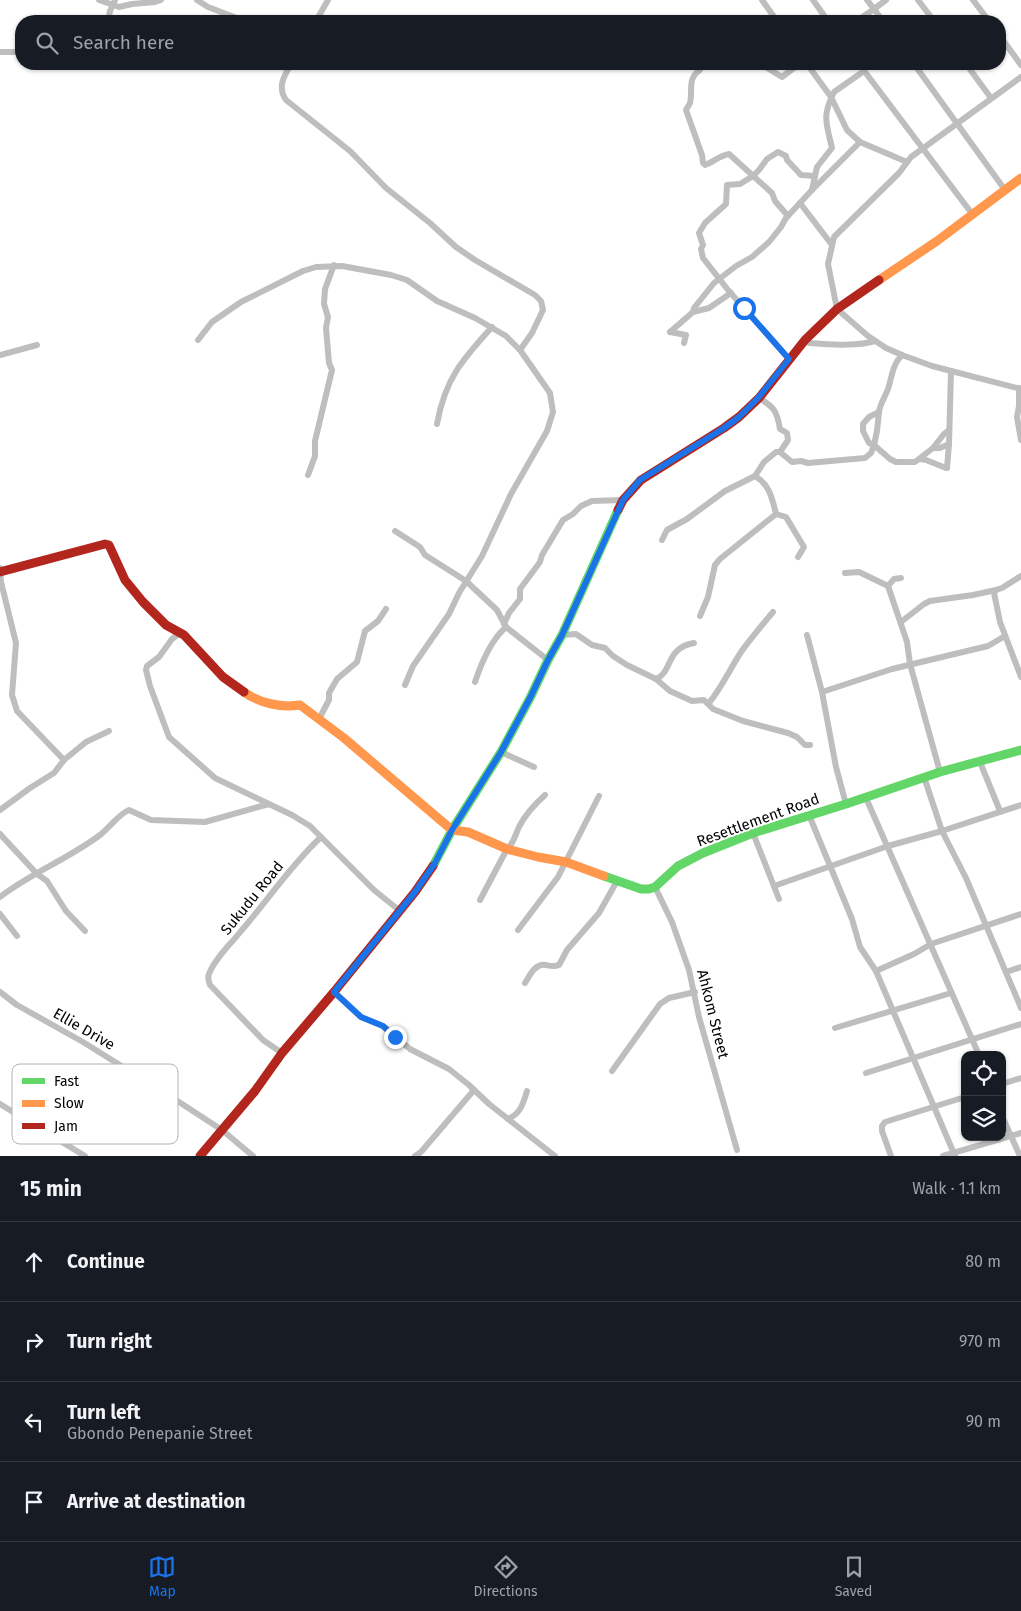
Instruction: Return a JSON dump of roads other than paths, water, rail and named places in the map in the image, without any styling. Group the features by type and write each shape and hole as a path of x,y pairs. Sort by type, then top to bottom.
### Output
{"main road":[{"path":"200,1156 255,1091 282,1053 400,912 435,863 452,830 501,752 531,696 562,635 623,500 640,480 739,417 758,398 805,340 837,310 973,215 1021,178"},
{"path":"0,570 105,544 109,545 125,580 143,602 166,625 180,633 203,654 223,677 253,699 274,704 300,705 344,738 452,830 468,832 507,849 566,862 641,889 655,887"},
{"name":"Resettlement Road","path":"655,887 678,866 703,853 753,833 866,798 940,772 1021,750"}],"street":[{"path":"99,0 114,3 119,7 161,0"},
{"path":"197,0 208,7 229,15"},
{"path":"319,15 328,0"},
{"path":"762,0 773,15"},
{"path":"813,0 824,15"},
{"path":"867,0 878,15"},
{"path":"866,15 886,0"},
{"path":"918,0 929,15"},
{"path":"973,0 984,15"},
{"path":"110,15 114,3"},
{"path":"1006,44 1021,65"},
{"path":"0,52 15,52"},
{"path":"288,70 281,88 286,100 350,151 386,188 430,223 456,247 535,295 541,301 543,310 532,333 520,350"},
{"path":"700,70 695,73 691,82 690,102 686,110 703,163 705,165 708,164 719,156 729,154 772,193 775,201 788,216"},
{"path":"771,70 782,77 792,70"},
{"path":"811,70 831,97 847,130 860,142 907,162"},
{"path":"918,70 1005,190"},
{"path":"970,70 991,98"},
{"path":"812,190 817,167 832,148 825,118 831,97 834,92 864,71 973,215"},
{"path":"1021,77 907,162 899,173 834,237 828,264 837,310 875,341 902,355 951,371 1020,389 1016,418 1021,440"},
{"path":"693,312 705,294 719,279 752,257 768,242 788,216 860,142"},
{"path":"789,359 703,258 701,249 703,245 699,233 705,223 726,204 727,185 740,184 753,176 768,159 778,152 786,156 787,160 801,175 815,176"},
{"path":"800,203 832,245"},
{"path":"308,475 315,456 315,441 332,370 329,363 326,328 328,317 324,304 325,289 334,265"},
{"path":"198,340 212,322 241,302 303,271 334,265 367,270 407,280 437,301 492,327 506,336 520,350 550,393 553,412 551,421 511,494 482,556 466,581 449,614 413,666 405,685"},
{"path":"684,343 686,335 670,332 693,312 709,308 731,293"},
{"path":"437,424 443,395 458,367 466,355 492,327"},
{"path":"805,340 808,343 837,344 866,344 875,341"},
{"path":"0,355 37,345"},
{"path":"780,452 792,462 801,461 808,463 864,458 871,453 877,431 879,412 889,387 894,364 902,355"},
{"path":"920,459 947,468 952,392 951,371"},
{"path":"662,540 667,530 687,519 725,491 755,476 764,462 776,452 780,452 788,440 787,433 780,429 778,417 772,406 758,398"},
{"path":"879,412 869,417 862,424 863,430 869,443 896,462 915,462 933,448 944,434 950,430"},
{"path":"933,448 940,448 949,444"},
{"path":"755,476 764,481 772,494 776,514"},
{"path":"475,682 479,669 493,642 505,625 509,613 520,599 520,589 540,562 542,554 562,520 573,514 581,506 592,501 623,500"},
{"path":"776,514 786,517 803,543 803,550 798,557"},
{"path":"700,616 708,596 716,564 776,514"},
{"path":"395,531 420,547 426,555 466,581 497,610 505,625 548,660"},
{"path":"0,570 1,582 16,643 12,695 15,707 36,732 64,760"},
{"path":"845,573 859,572 888,586 907,642 910,664 940,772"},
{"path":"901,622 930,601 996,590 1021,576"},
{"path":"888,586 894,579 901,578"},
{"path":"996,590 994,593 995,600 1005,636 1021,677"},
{"path":"318,719 337,679 357,662 365,631 378,621 386,609"},
{"path":"709,703 717,693 740,653 758,628 773,612"},
{"path":"180,633 172,639 159,657 147,666 146,670 153,694 170,737 215,778 292,815 310,826 374,890 400,912"},
{"path":"562,635 576,634 592,645 605,648 627,665 656,679 670,691 692,701 704,700 713,709 743,721 788,733 797,737 806,745 810,745"},
{"path":"807,635 822,692 836,767 846,804"},
{"path":"822,692 910,664 988,646 1005,636"},
{"path":"656,679 661,677 670,659 680,648 694,643"},
{"path":"0,810 54,773 64,760 86,742 109,731"},
{"path":"501,752 534,767"},
{"path":"980,762 1000,811"},
{"path":"924,777 942,831 966,878 1021,1008"},
{"path":"480,900 507,849 512,844 520,826 535,804 545,795"},
{"path":"518,930 558,876 599,796"},
{"path":"866,798 977,1051"},
{"path":"0,897 99,835 116,821 123,812 129,810 151,820 205,822 269,804"},
{"path":"774,886 888,846 942,831 1021,804"},
{"path":"809,815 852,919 860,947 876,971 954,1154"},
{"path":"459,820 468,832"},
{"path":"753,833 779,899"},
{"path":"0,834 37,874 47,881 66,911 85,932"},
{"name":"Sukudu Road","path":"282,1053 263,1040 210,985 208,978 220,956 264,901 309,848 321,837"},
{"path":"525,983 538,965 554,967 559,965 567,950 599,913 617,881"},
{"name":"Ahkom Street","path":"655,887 681,945 695,992 699,1017 737,1150"},
{"path":"0,914 16,936"},
{"path":"876,971 914,954 930,944 1021,914"},
{"path":"1006,972 1021,967"},
{"name":"Ellie Drive","path":"0,992 17,1005 118,1064"},
{"path":"334,992 361,1017 383,1026 410,1049 449,1069 554,1156"},
{"path":"612,1071 660,1004 669,998 695,992"},
{"path":"835,1028 951,993"},
{"path":"866,1073 1021,1024"},
{"path":"1006,1083 1021,1078"},
{"path":"415,1156 421,1152 474,1090"},
{"path":"508,1118 514,1116 521,1109 527,1091"},
{"path":"891,1156 882,1131 882,1126 885,1122 961,1098"},
{"name":"Ellie Drive","path":"178,1102 222,1130 253,1156"},
{"path":"0,1104 12,1111"},
{"path":"1006,1126 1020,1156"},
{"path":"943,1156 1021,1133"},
{"path":"65,1144 85,1156"}]}
